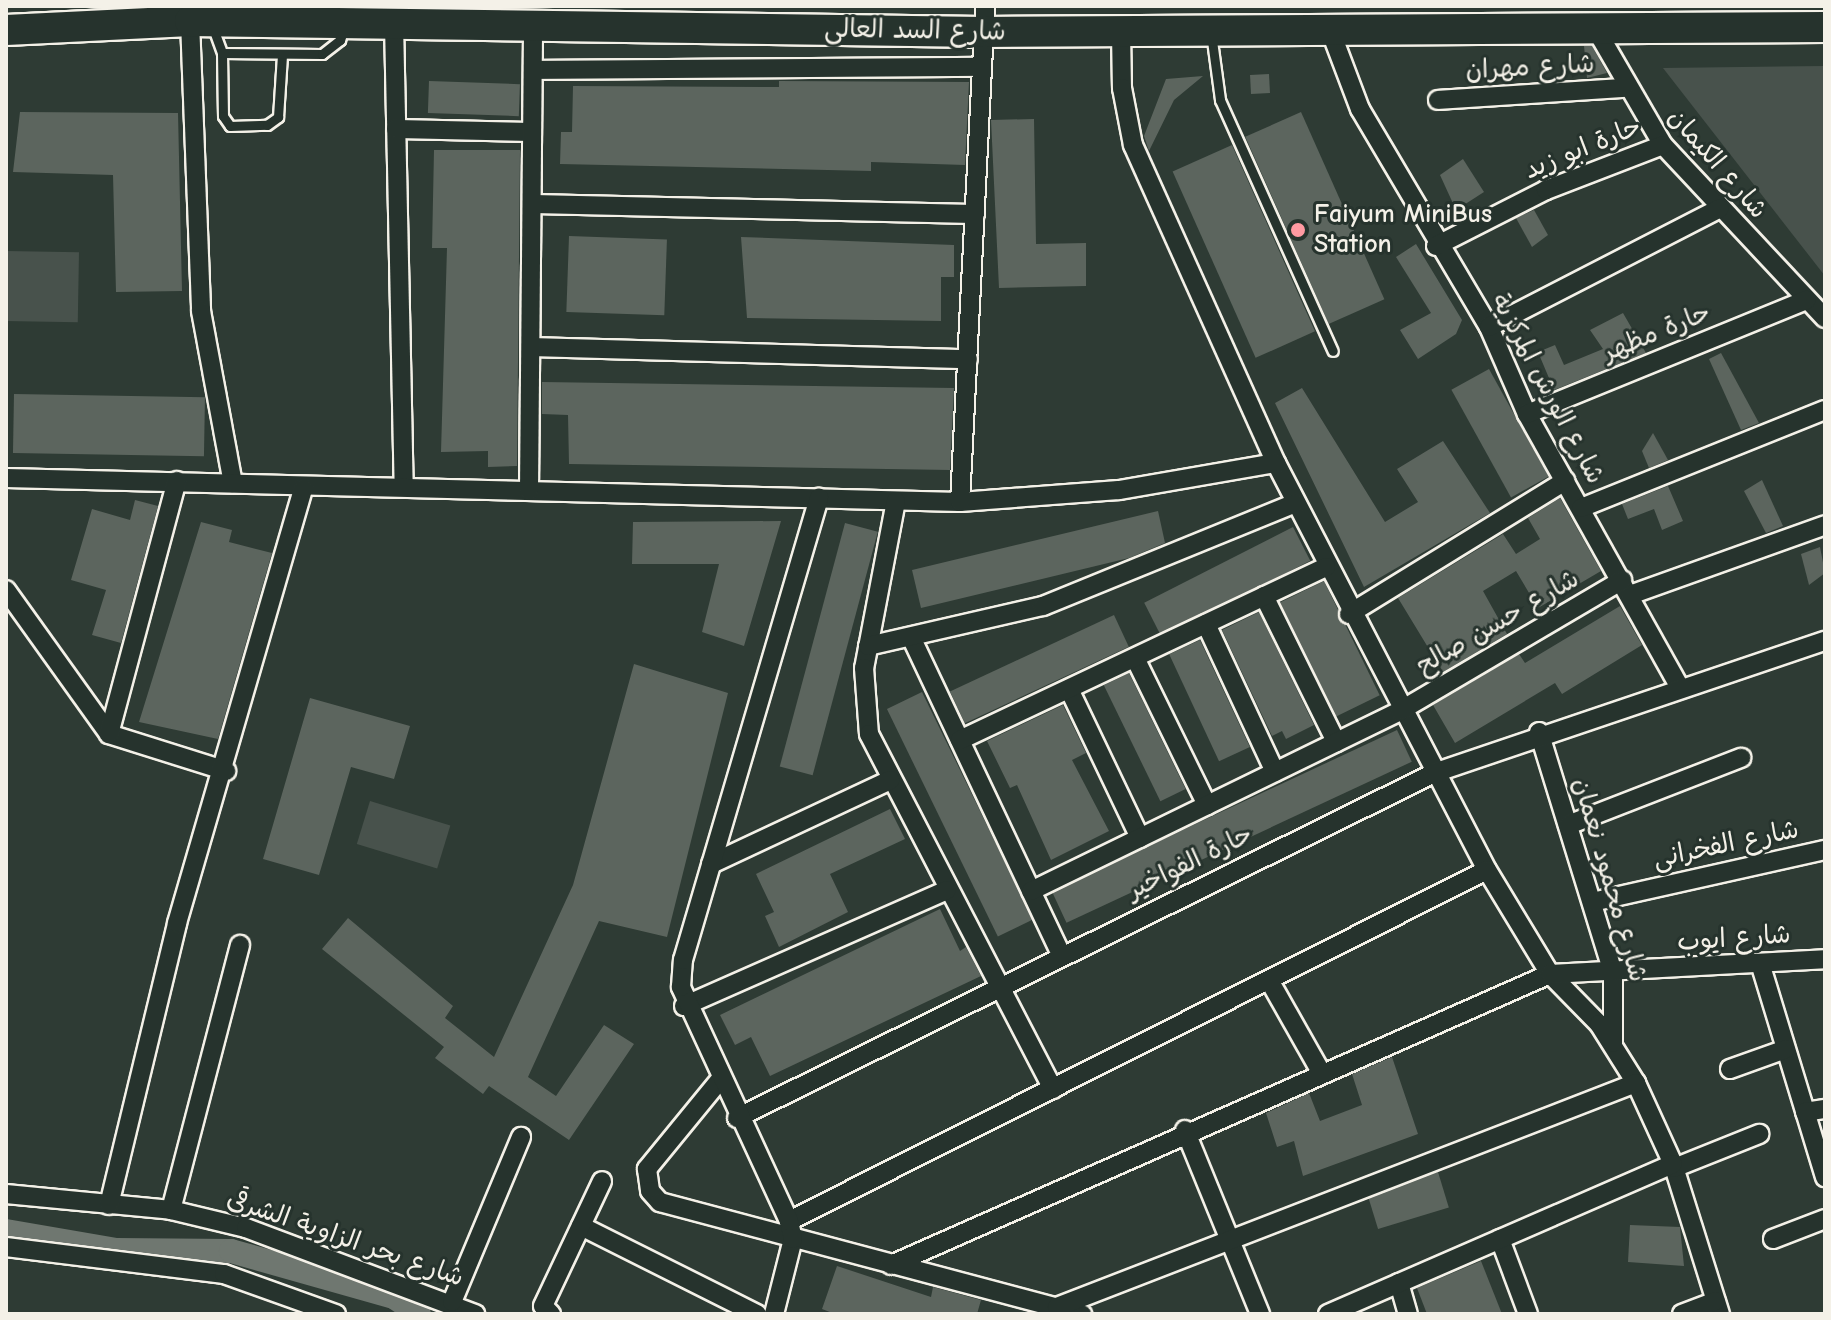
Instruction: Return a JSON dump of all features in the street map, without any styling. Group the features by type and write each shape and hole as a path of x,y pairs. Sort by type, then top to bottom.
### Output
{"main road":[{"name":"شارع السد العالى","path":"6,30 199,21 533,27 984,19 1058,19 1121,32 1329,27 1825,27"}],"street":[{"path":"960,502 984,19"},
{"path":"199,21 201,311 233,483"},
{"path":"394,23 404,487"},
{"name":"شارع الكيمان","path":"1594,26 1625,88 1663,145 1719,209 1825,318"},
{"path":"529,491 533,27"},
{"name":"شارع الورش المركزية","path":"1329,27 1360,109 1436,246 1489,327 1527,414 1680,688"},
{"name":"شارع محمود نعمان","path":"1121,32 1122,88 1133,145 1276,463 1349,614 1487,870 1550,974 1613,1043 1636,1083 1673,1166 1718,1308"},
{"path":"533,70 981,67"},
{"name":"شارع مهران","path":"1438,100 1625,88"},
{"path":"396,129 532,132"},
{"name":"حارة ابو زيد","path":"1436,246 1546,190 1663,145"},
{"path":"532,204 975,214"},
{"path":"1489,327 1719,209"},
{"name":"حارة مظهر","path":"1527,414 1807,300"},
{"path":"531,347 968,359"},
{"path":"1581,508 1825,410"},
{"path":"6,478 177,481 303,488 404,487 960,502 1119,490 1276,463"},
{"path":"109,734 177,481"},
{"path":"1349,614 1565,481"},
{"path":"109,1205 177,923 226,771 303,488"},
{"path":"774,1314 791,1230 684,1006 683,960 819,498"},
{"path":"896,501 868,646 864,713 890,780 1053,1089"},
{"path":"868,646 912,639 1043,606 1295,503"},
{"name":"شارع حسن صالح","path":"1031,891 1400,711 1626,587 1825,525"},
{"path":"960,740 1326,567"},
{"path":"6,590 109,734 226,771"},
{"path":"1264,596 1336,742"},
{"path":"1206,624 1275,772"},
{"path":"912,639 1062,956"},
{"name":"حارة الفواخير","path":"737,1118 1434,773 1539,732 1825,641"},
{"path":"1135,658 1207,805"},
{"path":"1069,689 1140,838"},
{"name":"شارع محمود نعمان","path":"1539,732 1613,973 1613,1043"},
{"path":"1568,825 1741,758"},
{"path":"711,864 890,780"},
{"name":"شارع الفخرانى","path":"1592,902 1825,850"},
{"path":"791,1230 1053,1089 1487,870"},
{"path":"684,1006 947,890"},
{"path":"171,1210 240,945"},
{"name":"شارع ايوب","path":"1550,974 1613,973 1825,959"},
{"path":"1760,963 1825,1177"},
{"path":"891,1265 1185,1130 1550,974"},
{"path":"1269,980 1321,1072"},
{"path":"1730,1069 1786,1049"},
{"path":"719,1081 647,1169 650,1191 660,1202 791,1230 891,1265 1082,1314"},
{"path":"1057,1307 1636,1083"},
{"path":"1805,1112 1825,1109"},
{"path":"1185,1130 1260,1314"},
{"path":"1328,1314 1673,1166 1759,1134"},
{"path":"452,1302 521,1137"},
{"path":"551,1314 543,1306 602,1181"},
{"name":"شارع بحر الزاوية الشرقى","path":"6,1194 171,1210 246,1228 452,1302 475,1314"},
{"path":"1773,1239 1825,1219"},
{"path":"581,1226 757,1314"},
{"path":"1500,1239 1528,1314"},
{"path":"6,1247 224,1274 336,1314"},
{"path":"1399,1283 1408,1314"},
{"path":"1682,1314 1718,1308"}],"lane":[{"path":"199,21 222,53 223,116 234,127 267,125 278,117 282,55"},
{"path":"222,53 282,55 327,52 340,40 345,23"},
{"path":"1211,30 1220,100 1333,351"}],"shaded area":[{"path":"1825,66 1825,276 1663,68"},
{"path":"6,251 79,252 78,322 6,321"},
{"path":"370,801 450,826 437,869 357,844"}],"building":[{"path":"1584,46 1592,46 1607,73 1587,78"},
{"path":"1269,74 1270,93 1251,94 1250,75"},
{"path":"1203,76 1174,100 1149,151 1144,136 1166,79"},
{"path":"429,81 520,84 519,116 428,113"},
{"path":"779,81 969,82 965,165 871,162 871,171 560,164 561,132 572,132 573,86 779,87"},
{"path":"20,112 178,113 182,291 116,292 113,175 13,172"},
{"path":"1301,112 1384,299 1329,324 1245,137"},
{"path":"1034,119 1036,244 1086,243 1086,286 999,288 991,120"},
{"path":"1232,145 1315,331 1256,358 1173,171"},
{"path":"434,150 520,150 517,466 488,467 488,451 441,452 447,248 432,248"},
{"path":"1463,159 1484,192 1456,210 1440,175"},
{"path":"1534,210 1548,235 1532,247 1516,218"},
{"path":"569,236 667,239 664,315 566,312"},
{"path":"741,237 954,245 954,277 941,277 941,321 747,318"},
{"path":"1416,244 1462,320 1456,334 1418,359 1400,330 1431,313 1396,257"},
{"path":"1623,313 1646,353 1554,390 1538,352 1555,345 1564,365 1603,349 1590,330"},
{"path":"1721,353 1759,423 1741,430 1709,359"},
{"path":"1489,369 1549,477 1511,497 1451,390"},
{"path":"542,382 954,388 950,470 569,464 568,415 542,414"},
{"path":"1302,388 1385,522 1418,502 1397,469 1443,441 1490,513 1364,587 1275,403"},
{"path":"14,394 205,397 204,456 13,453"},
{"path":"1653,433 1668,460 1649,468 1642,451"},
{"path":"1762,480 1783,526 1766,533 1744,491"},
{"path":"1668,486 1683,521 1662,530 1654,509 1628,519 1622,504"},
{"path":"1560,498 1601,571 1538,608 1516,571 1483,591 1507,634 1443,672 1398,598 1503,534 1516,554 1540,539 1528,518"},
{"path":"135,500 158,506 121,643 92,635 106,590 71,580 92,509 130,520"},
{"path":"1158,511 1165,543 1129,558 921,608 912,570"},
{"path":"781,521 744,646 702,632 719,564 632,564 633,522"},
{"path":"201,522 232,530 229,542 272,553 218,739 139,722"},
{"path":"845,523 878,532 813,775 780,766"},
{"path":"1293,527 1310,561 1161,637 1144,603"},
{"path":"1820,547 1825,573 1809,585 1801,554"},
{"path":"1324,581 1380,695 1336,717 1280,602"},
{"path":"1620,606 1642,645 1562,694 1555,683 1455,743 1433,705 1519,654 1525,663"},
{"path":"1259,612 1314,725 1286,739 1282,731 1272,736 1222,630"},
{"path":"1114,615 1129,647 965,723 950,691"},
{"path":"1200,640 1250,747 1219,761 1169,654"},
{"path":"634,664 728,693 667,937 599,921 528,1077 556,1096 604,1025 634,1044 569,1140 489,1086 483,1094 435,1058 444,1047 322,949 348,918 453,1006 445,1018 494,1057 573,885"},
{"path":"1129,673 1186,789 1160,801 1104,685"},
{"path":"922,692 1033,919 998,936 887,709"},
{"path":"310,698 410,726 394,779 351,767 319,875 263,859"},
{"path":"1063,705 1086,753 1072,760 1109,831 1051,860 1017,785 1010,788 987,741"},
{"path":"1397,730 1412,762 1066,923 1052,891"},
{"path":"890,809 905,839 830,874 848,912 779,947 765,916 774,912 756,874"},
{"path":"940,909 960,951 966,947 981,976 770,1076 751,1037 735,1045 720,1015"},
{"path":"1392,1057 1418,1134 1303,1176 1294,1141 1277,1147 1266,1113 1309,1093 1320,1121 1362,1105 1352,1074"},
{"path":"1438,1172 1449,1207 1378,1229 1367,1194"},
{"path":"1630,1225 1680,1227 1684,1266 1628,1262"},
{"path":"1481,1261 1502,1314 1427,1314 1417,1288"},
{"path":"837,1266 931,1297 933,1287 981,1300 977,1314 835,1314 822,1309"}],"waterway":[{"path":"6,1231 116,1250 231,1251 394,1297 419,1314"}],"place":[{"name":"Faiyum MiniBus Station","path":"1298,230"}]}
